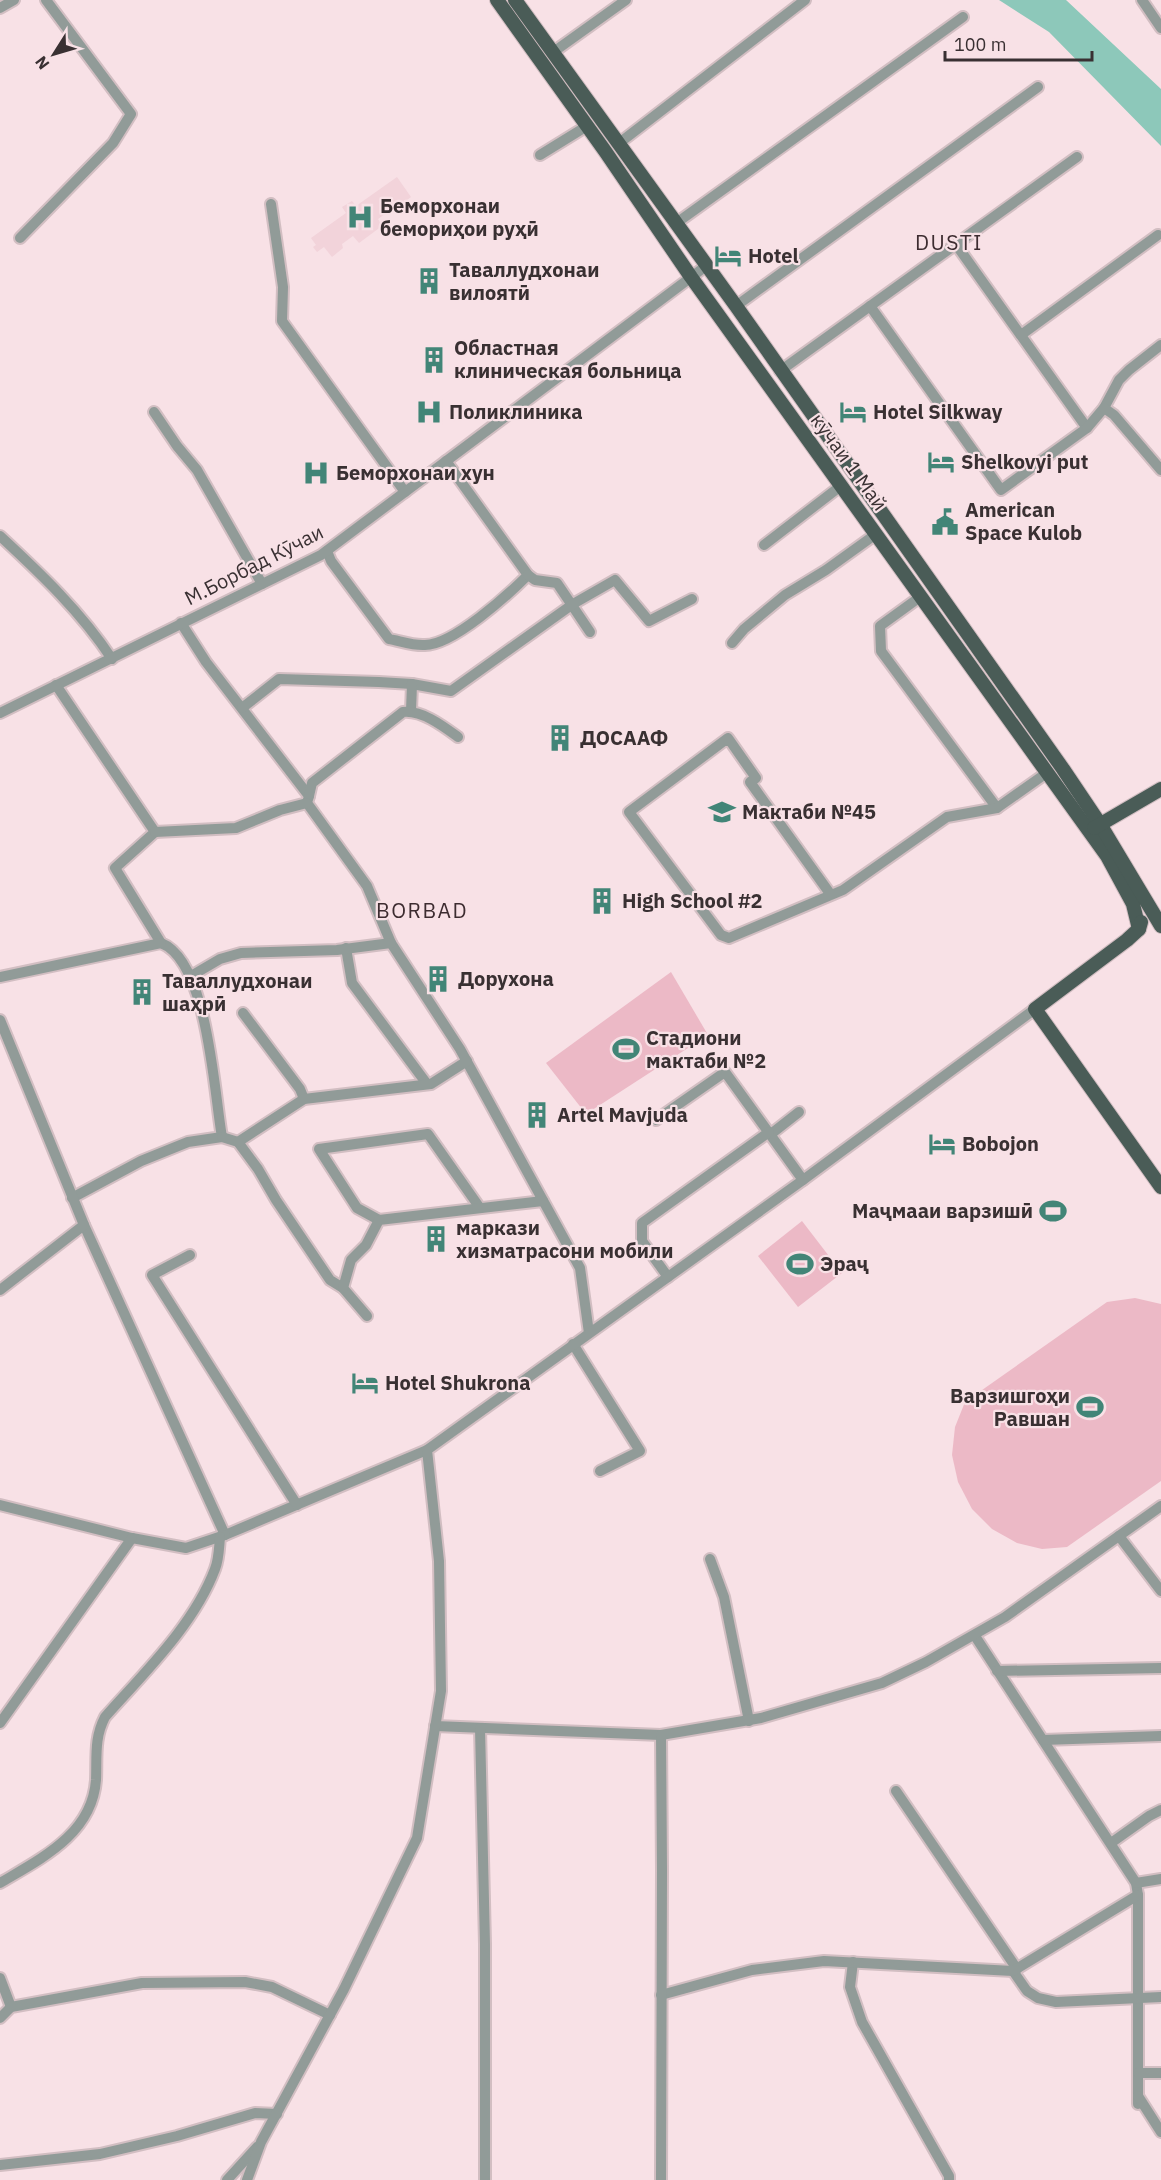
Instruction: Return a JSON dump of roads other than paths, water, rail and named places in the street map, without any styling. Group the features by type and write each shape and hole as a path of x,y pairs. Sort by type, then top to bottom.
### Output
{"main road":[{"name":"кӯчаи 1 Май","path":"497,0 691,277 920,597 1048,772 1095,828 1133,904 1139,928"},
{"name":"кӯчаи 1 Май","path":"515,0 736,306 1015,701 1095,828 1161,926"},
{"path":"1095,828 1161,789"},
{"path":"1145,900 1139,928 1035,1009 1161,1187"},
{"path":"1139,928 1161,933"}],"street":[{"path":"0,8 14,0"},
{"path":"20,238 113,143 131,114 46,0"},
{"path":"552,53 626,0"},
{"path":"618,144 805,0"},
{"path":"1142,0 1161,28"},
{"path":"675,224 963,17"},
{"path":"736,306 1038,87"},
{"path":"540,155 587,126"},
{"path":"780,371 1077,157"},
{"path":"271,204 283,287 282,321 405,492"},
{"path":"1021,335 1158,236"},
{"path":"955,243 1088,428"},
{"name":"М.Борбад Кӯчаи","path":"0,713 327,551 706,266"},
{"path":"870,306 1001,490 1088,428 1104,408 1119,380 1161,345"},
{"path":"1104,408 1114,415 1161,471"},
{"path":"154,412 197,470 262,584"},
{"path":"446,461 528,576 536,580 557,583 590,632"},
{"path":"764,545 842,485"},
{"path":"732,643 744,629 785,595 826,570 876,534"},
{"path":"0,536 47,579 99,639 112,659"},
{"path":"327,551 331,561 389,639 427,646 452,636 501,600 528,576"},
{"path":"242,708 279,680 412,684 451,691 573,604 615,580 649,621 692,599"},
{"path":"920,597 880,627 881,651 997,808"},
{"path":"181,623 206,662 308,799 367,886 391,943 467,1061 580,1268 590,1333"},
{"path":"411,711 412,684"},
{"path":"56,685 155,832"},
{"path":"308,799 312,783 403,712 411,711 441,724 458,737"},
{"path":"831,895 750,782 756,778 728,738 629,812 721,935 729,938 843,890 947,817 997,808 1048,772"},
{"path":"222,1137 209,1040 191,976 176,955 161,943 115,868 155,832 236,828 308,799"},
{"path":"0,977 152,947 161,943"},
{"path":"191,976 220,959 241,953 346,948 391,943"},
{"path":"346,948 352,983 427,1084"},
{"path":"0,1505 132,1538 186,1548 223,1536 427,1450 803,1180 1035,1009"},
{"path":"243,1013 300,1089 304,1099"},
{"path":"0,1020 84,1226 223,1536 216,1568 178,1633 105,1717 98,1731 94,1798 85,1818 51,1853 0,1883"},
{"path":"238,1142 304,1099 431,1084 467,1061"},
{"path":"656,1120 724,1072 803,1180"},
{"path":"668,1277 642,1241 642,1223 799,1112"},
{"path":"480,1208 428,1134 319,1149 357,1208 379,1220 543,1201"},
{"path":"72,1198 141,1161 188,1142 222,1137 238,1142 330,1280 343,1288 367,1316"},
{"path":"343,1288 351,1260 366,1245 379,1220"},
{"path":"0,1290 84,1226"},
{"path":"190,1255 152,1275 297,1505"},
{"path":"573,1344 640,1451 600,1471"},
{"path":"247,2180 261,2142 330,2015 417,1838 441,1691 439,1561 427,1450"},
{"path":"435,1726 661,1735 748,1721 882,1683 975,1636 1005,1617 1161,1506"},
{"path":"1119,1536 1161,1591"},
{"path":"0,1723 132,1538"},
{"path":"710,1559 724,1597 748,1721"},
{"path":"975,1636 1136,1883 1138,1895 1138,2100 1161,2132"},
{"path":"998,1671 1161,1668"},
{"path":"480,1728 485,1944 485,2180"},
{"path":"661,1735 661,2180"},
{"path":"1043,1740 1161,1736"},
{"path":"896,1791 1027,1991 1038,1998 1056,2002 1161,1997"},
{"path":"1111,1843 1161,1810"},
{"path":"1136,1883 1161,1880"},
{"path":"661,1995 752,1971 824,1961 1015,1970 1138,1895"},
{"path":"854,1962 850,1987 862,2022 949,2176 949,2180"},
{"path":"0,1978 11,2007"},
{"path":"0,2018 11,2007 142,1983 245,1982 272,1988 330,2015"},
{"path":"1138,2073 1161,2073"},
{"path":"0,2165 100,2154 177,2136 255,2113 276,2114"},
{"path":"227,2180 261,2142"}],"place":[{"name":"Беморхонаи бемориҳои руҳӣ","path":"360,217"},
{"name":"Hotel","path":"728,256"},
{"name":"Таваллудхонаи вилоятӣ","path":"429,281"},
{"name":"Областная клиническая больница","path":"434,360"},
{"name":"Поликлиника","path":"429,412"},
{"name":"Hotel Silkway","path":"853,412"},
{"name":"Shelkovyi put","path":"941,462"},
{"name":"Беморхонаи хун","path":"316,473"},
{"name":"American Space Kulob","path":"945,522"},
{"name":"ДОСААФ","path":"560,738"},
{"name":"Мактаби №45","path":"722,812"},
{"name":"High School #2","path":"602,901"},
{"name":"Дорухона","path":"438,979"},
{"name":"Таваллудхонаи шаҳрӣ","path":"142,992"},
{"name":"Стадиони мактаби №2","path":"626,1049"},
{"name":"Artel Mavjuda","path":"537,1115"},
{"name":"Bobojon","path":"942,1144"},
{"name":"Маҷмааи варзишӣ","path":"1053,1211"},
{"name":"маркази хизматрасони мобили","path":"436,1239"},
{"name":"Эраҷ","path":"800,1264"},
{"name":"Hotel Shukrona","path":"365,1383"},
{"name":"Варзишгоҳи Равшан","path":"1090,1407"}],"district":[{"name":"DUSTI","path":"949,243"},
{"name":"BORBAD","path":"422,911"}]}
